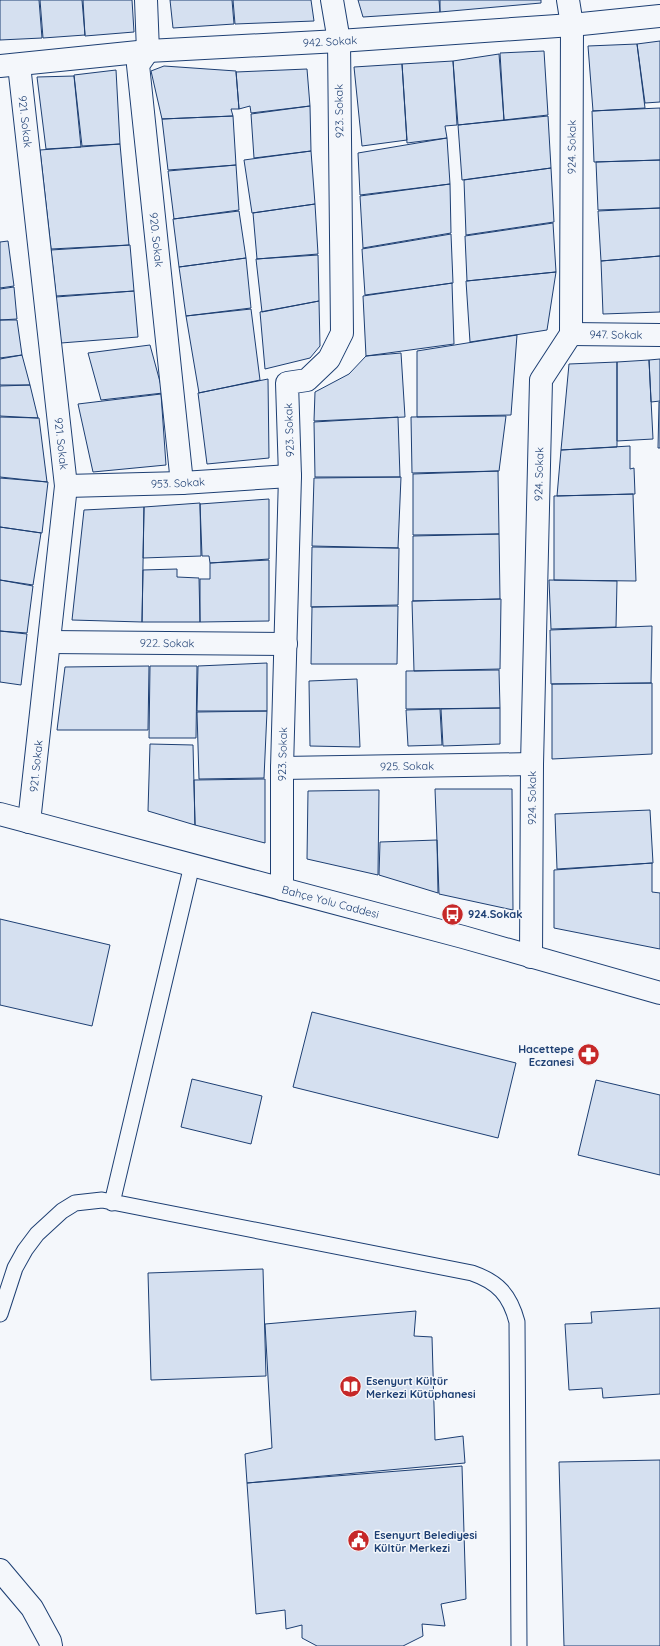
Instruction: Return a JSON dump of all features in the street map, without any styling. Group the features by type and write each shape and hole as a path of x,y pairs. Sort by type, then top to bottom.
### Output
{"street":[{"path":"146,0 148,51"},
{"name":"923. Sokak","path":"282,889 282,768 290,476 287,384 307,380 329,359 342,333 339,41 332,0"},
{"name":"924. Sokak","path":"531,957 532,764 541,380 571,334 572,25 568,0"},
{"name":"942. Sokak","path":"9,65 148,51 339,41 572,25 660,16"},
{"name":"920. Sokak","path":"148,51 138,65 182,483"},
{"name":"921. Sokak","path":"9,65 66,486 29,822"},
{"name":"947. Sokak","path":"571,334 660,335"},
{"name":"953. Sokak","path":"66,486 182,483 290,476"},
{"name":"922. Sokak","path":"49,642 286,644"},
{"name":"925. Sokak","path":"282,768 532,764"},
{"name":"Bahçe Yolu Caddesi","path":"0,814 463,937 660,993"},
{"path":"0,1570 32,1608 50,1641 51,1646"}],"lane":[{"path":"112,1203 192,865"},
{"path":"0,1314 15,1268 29,1245 51,1220 75,1203 102,1200 472,1273 485,1278 497,1286 507,1296 514,1308 517,1322 519,1646"}],"building":[{"path":"0,0 39,0 42,38 0,40"},
{"path":"40,0 82,0 85,35 43,38"},
{"path":"83,0 132,0 134,32 85,36"},
{"path":"170,0 232,0 234,24 173,28"},
{"path":"233,0 311,0 314,21 235,24"},
{"path":"358,0 439,0 440,12 363,17"},
{"path":"440,0 541,0 541,3 440,12"},
{"path":"660,41 660,102 645,103 637,44"},
{"path":"637,44 645,108 593,111 588,46"},
{"path":"544,51 548,115 504,120 500,53"},
{"path":"499,54 504,120 458,125 453,61"},
{"path":"453,61 457,125 445,126 447,138 407,143 402,64"},
{"path":"402,64 407,140 362,146 354,67"},
{"path":"164,66 236,71 239,109 231,109 233,116 162,119 151,71"},
{"path":"307,69 310,106 251,113 250,106 239,109 236,72"},
{"path":"116,70 120,144 82,146 74,75"},
{"path":"74,76 81,147 46,149 37,77"},
{"path":"310,106 311,151 254,158 251,114"},
{"path":"660,108 660,160 594,162 592,111"},
{"path":"233,116 236,165 168,170 162,119"},
{"path":"548,116 551,168 462,180 458,125"},
{"path":"447,138 450,184 360,195 358,153"},
{"path":"120,144 129,245 51,249 40,150"},
{"path":"311,151 315,204 252,213 244,160"},
{"path":"660,160 660,208 598,210 596,162"},
{"path":"236,165 239,210 174,219 168,171"},
{"path":"551,168 554,222 466,235 464,180"},
{"path":"450,184 451,233 363,248 360,196"},
{"path":"315,204 318,254 257,259 253,213"},
{"path":"660,208 660,256 601,261 598,211"},
{"path":"239,211 246,258 179,267 173,219"},
{"path":"553,223 556,272 467,281 465,236"},
{"path":"451,234 453,283 365,295 362,249"},
{"path":"8,241 14,286 0,288 0,242"},
{"path":"130,245 134,291 56,296 51,250"},
{"path":"318,255 319,301 262,312 256,259"},
{"path":"660,256 660,312 603,314 601,261"},
{"path":"246,258 251,308 186,316 179,267"},
{"path":"556,272 547,330 470,342 466,281"},
{"path":"452,283 454,344 366,356 363,296"},
{"path":"14,287 17,319 0,320 0,289"},
{"path":"134,291 138,337 61,343 56,297"},
{"path":"319,301 320,346 310,358 265,369 260,312"},
{"path":"251,309 260,380 199,393 186,316"},
{"path":"0,320 17,320 22,355 0,358"},
{"path":"517,335 511,415 417,417 417,351"},
{"path":"150,345 163,393 101,400 88,353"},
{"path":"401,353 405,417 314,421 315,392 349,374 366,356"},
{"path":"22,355 30,385 0,385 0,359"},
{"path":"660,359 660,401 651,402 649,360"},
{"path":"649,360 653,439 617,441 617,362"},
{"path":"617,362 617,447 561,450 569,364"},
{"path":"268,379 269,458 207,464 198,393"},
{"path":"30,385 38,418 0,416 0,386"},
{"path":"161,394 166,465 93,472 78,404"},
{"path":"659,402 660,448 658,448"},
{"path":"506,416 499,471 412,473 411,417"},
{"path":"0,417 39,418 47,482 0,477"},
{"path":"398,417 400,477 315,477 314,422"},
{"path":"630,446 630,469 634,468 635,494 557,496 561,450"},
{"path":"498,471 499,534 413,535 413,474"},
{"path":"401,477 398,548 312,546 314,478"},
{"path":"0,478 48,482 42,533 0,527"},
{"path":"633,494 636,581 554,580 554,496"},
{"path":"269,499 269,559 210,563 209,556 202,556 200,504"},
{"path":"200,503 201,556 143,558 144,507"},
{"path":"144,507 142,622 72,620 84,510"},
{"path":"0,527 41,533 33,585 0,580"},
{"path":"499,534 500,599 413,601 413,536"},
{"path":"312,547 399,548 398,605 311,607"},
{"path":"269,560 269,621 200,622 200,579 210,579 210,563"},
{"path":"177,569 177,577 199,578 200,622 142,622 143,570"},
{"path":"0,580 33,586 27,633 0,631"},
{"path":"549,580 617,581 616,627 551,629"},
{"path":"501,599 500,669 414,671 412,601"},
{"path":"398,606 397,664 311,664 312,607"},
{"path":"652,626 651,683 551,684 550,630"},
{"path":"0,631 27,634 21,685 0,682"},
{"path":"267,663 267,711 197,711 198,666"},
{"path":"149,666 148,730 57,730 65,667"},
{"path":"150,666 197,666 196,738 149,738"},
{"path":"499,670 500,708 406,709 406,671"},
{"path":"357,679 360,747 310,746 309,681"},
{"path":"652,683 652,754 552,759 552,684"},
{"path":"500,708 500,744 443,746 441,709"},
{"path":"440,709 442,745 408,746 406,710"},
{"path":"267,711 264,778 199,779 197,712"},
{"path":"150,744 193,745 195,825 148,811"},
{"path":"265,779 265,843 195,825 194,780"},
{"path":"435,789 512,789 513,910 439,894"},
{"path":"379,790 378,875 307,859 308,791"},
{"path":"650,810 653,863 557,869 555,814"},
{"path":"437,840 438,893 379,875 380,842"},
{"path":"652,863 652,892 660,893 660,949 554,928 554,870"},
{"path":"0,919 110,945 92,1026 0,1005"},
{"path":"312,1012 516,1063 498,1138 293,1087"},
{"path":"192,1079 262,1096 251,1144 181,1127"},
{"path":"596,1080 660,1095 660,1175 578,1155"},
{"path":"263,1269 266,1376 151,1380 148,1273"},
{"path":"660,1308 660,1394 603,1398 602,1388 569,1390 565,1324 592,1323 591,1312"},
{"name":"Esenyurt Kültür Merkezi Kütüphanesi","path":"416,1311 414,1336 432,1337 435,1440 463,1436 465,1463 247,1483 245,1454 272,1448 265,1324"},
{"path":"660,1460 660,1646 564,1646 559,1462"},
{"name":"Esenyurt Belediyesi Kültür Merkezi","path":"462,1466 466,1599 441,1604 445,1626 422,1624 423,1636 403,1646 317,1646 302,1638 302,1625 286,1629 285,1610 256,1614 247,1483"}],"place":[{"name":"924.Sokak","path":"452,914"},
{"name":"Hacettepe Eczanesi","path":"589,1055"},
{"name":"Esenyurt Kültür Merkezi Kütüphanesi","path":"351,1387"},
{"name":"Esenyurt Belediyesi Kültür Merkezi","path":"358,1541"}]}
